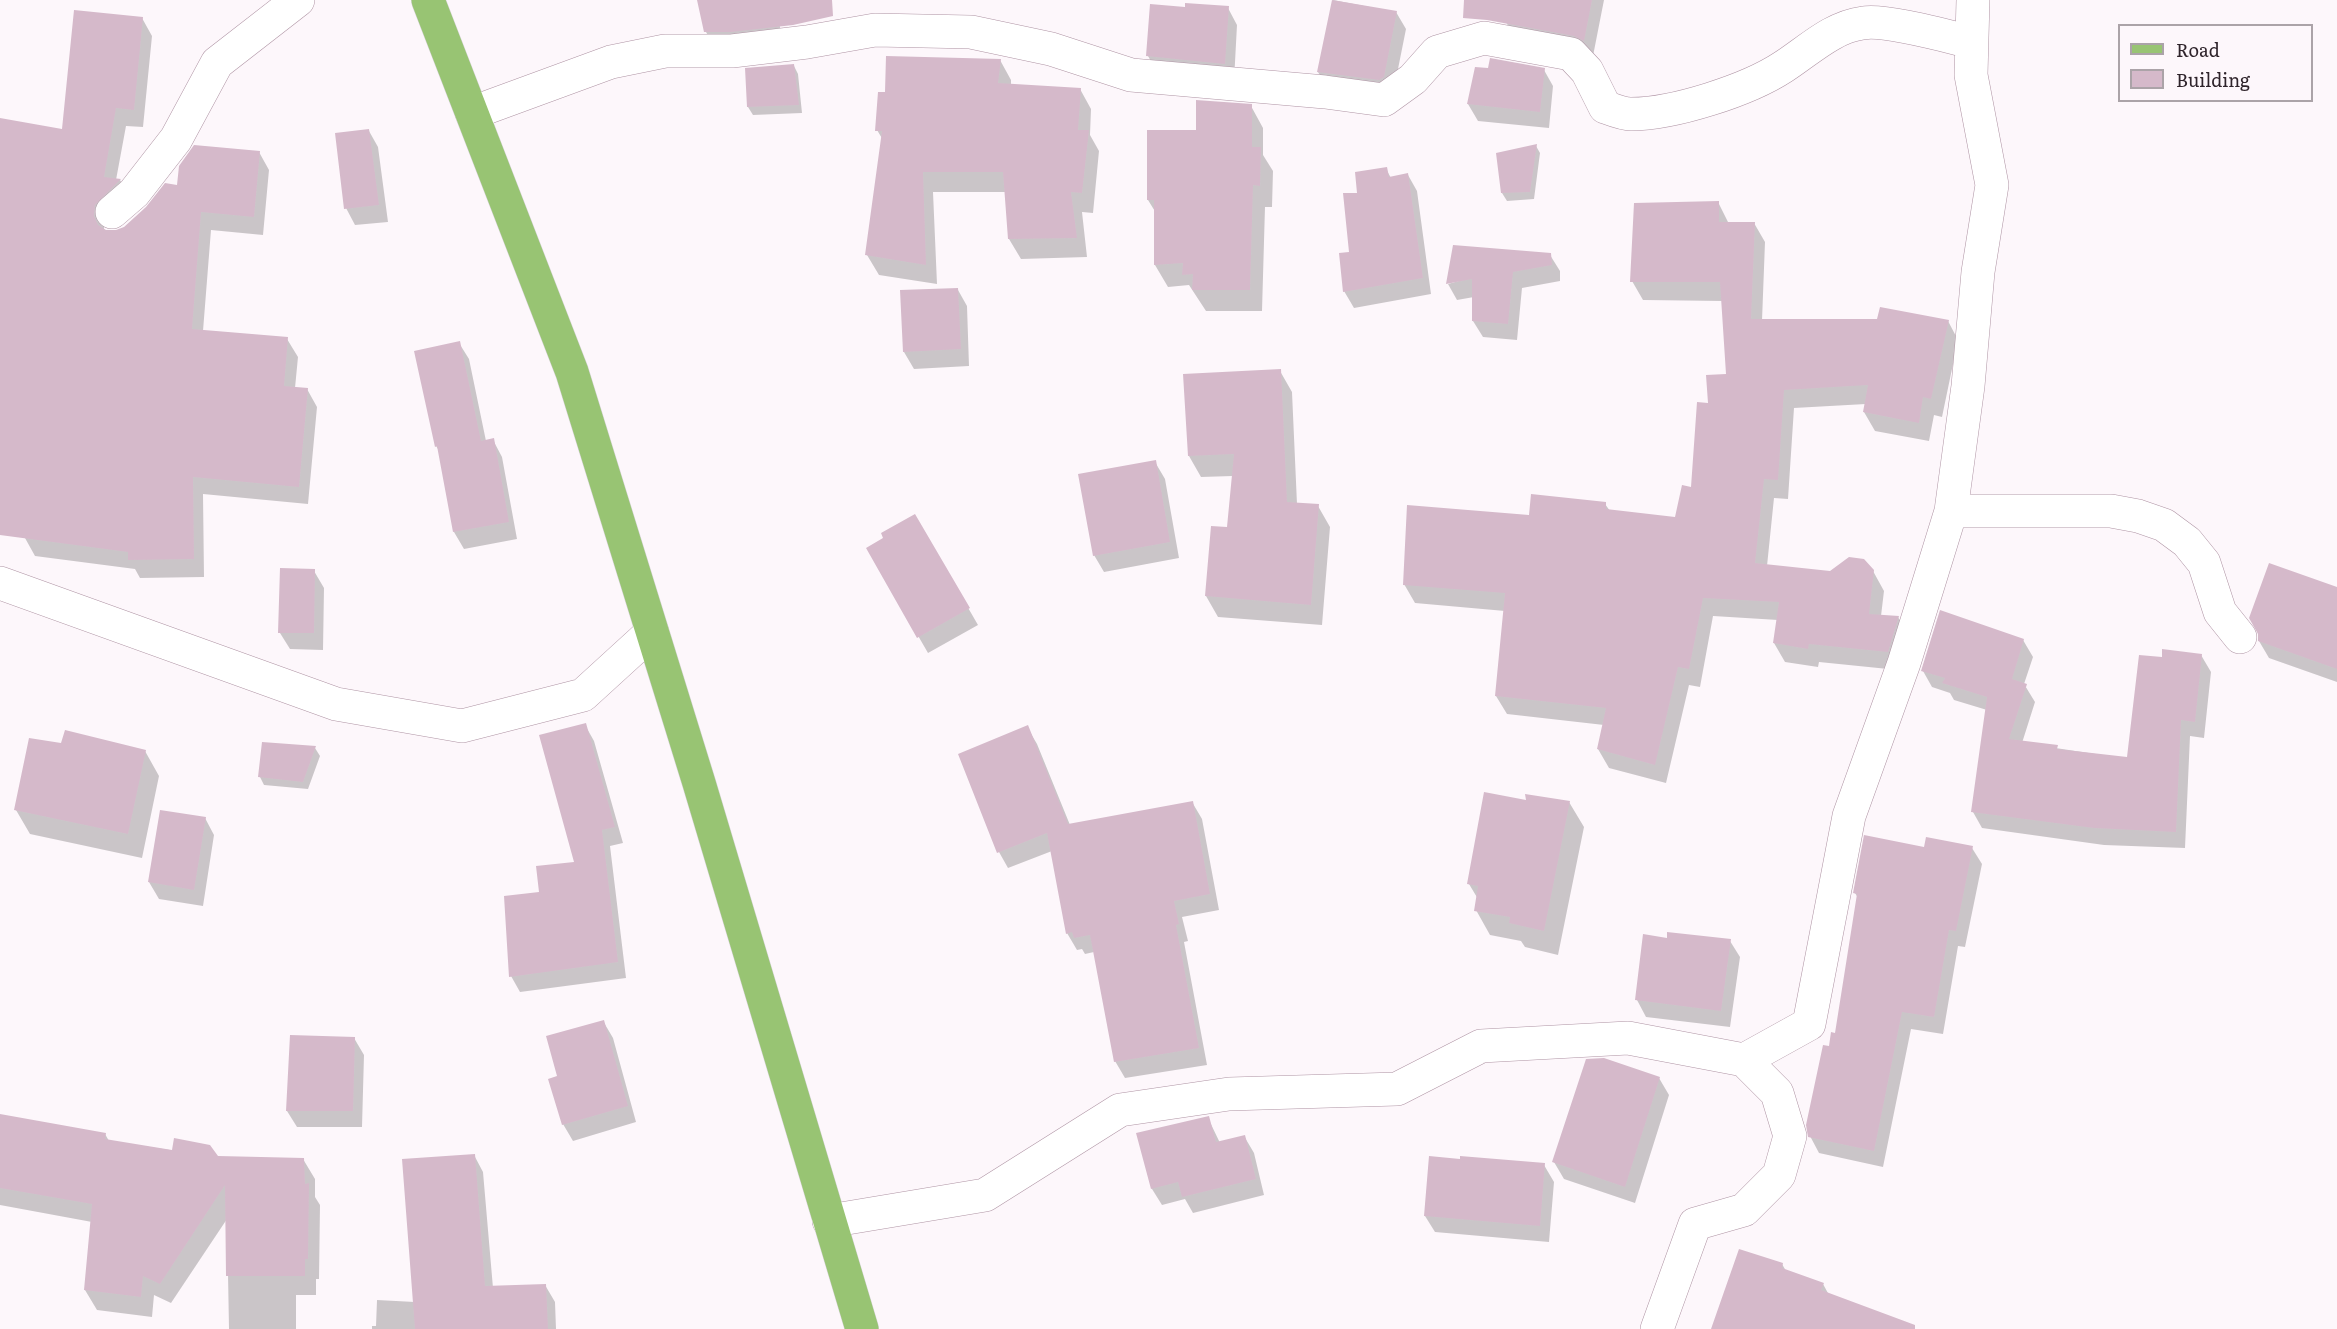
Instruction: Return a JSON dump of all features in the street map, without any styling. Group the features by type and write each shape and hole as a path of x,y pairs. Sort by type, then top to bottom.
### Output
{"main road":[{"path":"428,0 572,372 862,1329"}],"street":[{"path":"112,212 134,193 176,139 217,63 298,0"},
{"path":"1744,1060 1809,1024 1849,816 1904,663 1952,511 1968,386 1978,272 1992,185 1971,75 1973,0"},
{"path":"472,113 611,62 665,51 732,51 807,42 875,30 971,32 1051,49 1131,75 1325,92 1384,100 1413,79 1437,52 1484,38 1571,54 1587,71 1605,107 1629,114 1679,109 1738,88 1781,68 1843,28 1863,22 1885,23 1971,42"},
{"path":"1952,511 2112,511 2138,516 2164,525 2187,542 2204,563 2220,612 2240,637"},
{"path":"0,583 336,704 462,726 583,695 652,632"},
{"path":"829,1221 985,1195 1120,1110 1229,1094 1397,1089 1481,1046 1628,1038 1744,1060 1777,1093 1790,1136 1779,1175 1744,1210 1695,1224 1657,1329"}],"building":[{"path":"697,0 832,0 833,16 793,25 731,32 704,32"},
{"path":"1332,0 1397,11 1384,77 1379,80 1317,72"},
{"path":"1464,0 1592,0 1584,41 1574,36 1487,20 1463,18"},
{"path":"1185,3 1229,6 1225,64 1146,56 1150,4 1185,7"},
{"path":"74,10 143,17 134,110 116,108 104,177 121,179 95,205 94,216 98,225 106,230 124,227 146,207 165,183 177,185 179,166 194,145 260,151 254,217 201,212 192,329 288,337 284,386 308,388 299,487 193,477 194,559 128,560 128,552 0,535 0,118 62,129"},
{"path":"886,56 1001,59 998,83 1081,88 1078,130 1089,130 1082,193 1071,192 1077,238 1008,239 1003,172 923,172 926,265 865,255 882,131 875,131 878,92 885,92"},
{"path":"1490,58 1545,68 1540,112 1467,104 1475,67 1488,68"},
{"path":"794,64 799,105 747,107 745,68"},
{"path":"1196,100 1252,104 1252,147 1261,147 1260,186 1253,185 1250,290 1192,290 1193,274 1182,275 1183,263 1154,265 1154,200 1147,200 1147,130 1196,130"},
{"path":"369,129 379,205 344,209 335,133"},
{"path":"1537,144 1530,192 1501,193 1496,153"},
{"path":"1387,167 1389,177 1408,173 1423,278 1343,292 1339,253 1349,252 1343,193 1357,193 1355,172"},
{"path":"1719,201 1719,222 1755,222 1751,319 1877,319 1880,307 1949,320 1931,399 1923,397 1919,423 1863,412 1868,385 1784,390 1778,480 1764,479 1755,563 1830,571 1849,557 1864,559 1874,570 1869,614 1899,616 1888,652 1809,644 1808,649 1773,643 1779,602 1703,598 1689,669 1678,667 1655,765 1597,749 1606,708 1495,696 1505,593 1403,585 1407,505 1529,515 1531,494 1606,502 1606,509 1675,517 1682,485 1691,487 1697,402 1708,403 1706,375 1726,374 1720,282 1630,282 1634,203"},
{"path":"1453,245 1551,253 1552,265 1513,272 1508,324 1472,321 1472,279 1446,284"},
{"path":"958,288 961,349 903,352 900,290"},
{"path":"460,341 481,441 494,438 509,522 453,532 437,446 435,447 414,351"},
{"path":"1281,369 1287,502 1319,504 1311,605 1205,596 1211,526 1227,527 1234,454 1188,456 1183,374"},
{"path":"1156,460 1170,542 1093,556 1078,474"},
{"path":"915,514 970,608 917,638 866,548 883,538 881,533"},
{"path":"2269,563 2337,587 2337,669 2258,641 2258,634 2249,618"},
{"path":"280,568 315,569 314,633 278,633"},
{"path":"1940,610 2024,639 2012,679 2027,684 2009,739 2058,745 2057,749 2127,757 2139,655 2162,657 2162,649 2202,654 2195,722 2181,720 2176,832 2094,828 1971,812 1987,697 1942,683 1945,678 1921,671"},
{"path":"586,723 615,827 602,830 618,962 509,977 504,896 539,892 536,866 574,862 539,735"},
{"path":"1028,725 1068,824 1193,801 1210,894 1174,901 1179,924 1176,925 1199,1048 1114,1062 1090,935 1074,938 1072,932 1066,934 1047,833 997,853 958,754"},
{"path":"65,730 146,750 128,834 14,810 29,738 61,743"},
{"path":"262,742 316,746 303,782 258,777"},
{"path":"1484,792 1526,800 1525,794 1570,801 1544,931 1509,923 1510,917 1474,911 1478,886 1467,884"},
{"path":"160,810 206,817 194,890 148,882"},
{"path":"1864,835 1924,847 1926,837 1973,846 1956,931 1949,930 1934,1017 1902,1012 1874,1151 1808,1137 1806,1125 1823,1045 1829,1046 1831,1032 1835,1033 1857,894 1853,893"},
{"path":"1667,932 1731,939 1721,1011 1635,1000 1643,934 1667,938"},
{"path":"604,1020 628,1106 562,1125 548,1079 557,1076 546,1036"},
{"path":"290,1035 355,1037 353,1111 286,1111"},
{"path":"1604,1058 1660,1077 1625,1187 1552,1162 1586,1059"},
{"path":"0,1114 106,1133 105,1139 172,1150 174,1138 210,1145 218,1156 304,1158 305,1184 309,1183 308,1259 305,1259 305,1276 226,1276 225,1185 160,1284 143,1276 141,1297 84,1290 92,1204 0,1188"},
{"path":"1209,1116 1216,1142 1245,1135 1256,1179 1182,1197 1178,1182 1151,1189 1136,1133"},
{"path":"475,1154 485,1286 546,1284 548,1329 415,1329 402,1159"},
{"path":"1429,1156 1460,1159 1460,1156 1545,1163 1540,1226 1424,1216"},
{"path":"1739,1249 1783,1263 1782,1268 1824,1283 1821,1290 1915,1325 1915,1329 1711,1329"}]}
